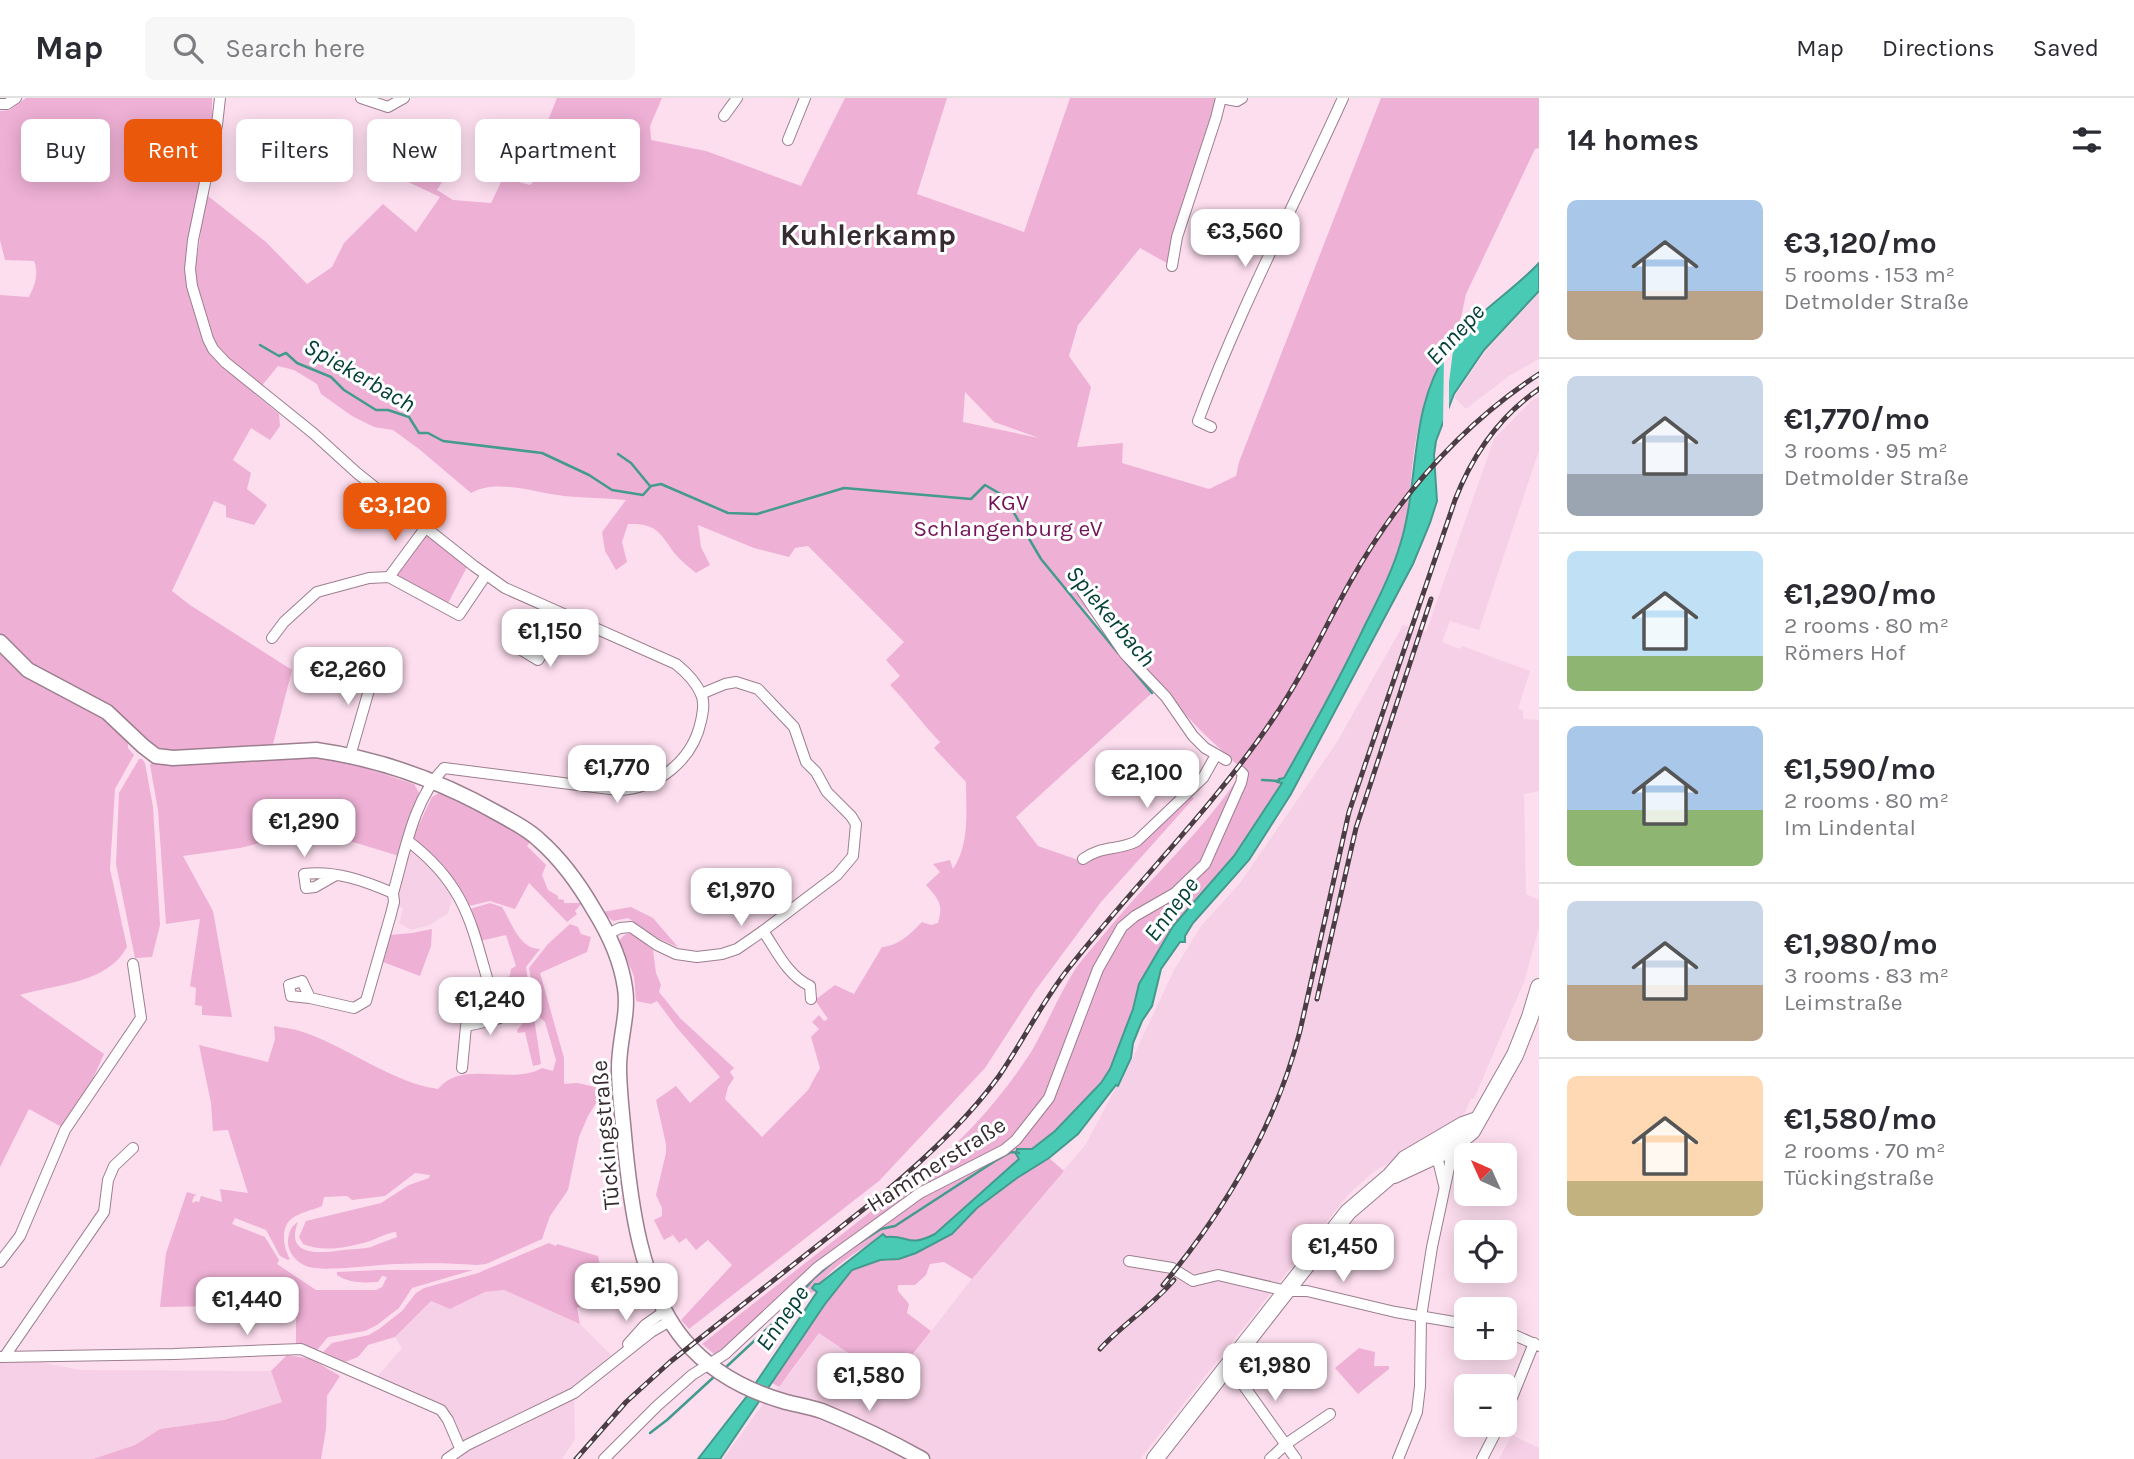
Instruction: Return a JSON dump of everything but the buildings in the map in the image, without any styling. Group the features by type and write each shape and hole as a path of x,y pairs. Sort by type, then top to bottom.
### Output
{"main road":[{"path":"1155,1459 1335,1226 1405,1159 1441,1146 1463,1125 1477,1120 1515,1055 1539,987"}],"street":[{"path":"0,104 8,104 16,98"},
{"path":"220,98 193,240 190,270 192,286 213,349 358,473 486,575 505,588 676,664 688,674 701,694 703,703 700,725 690,748 664,776 642,786 618,790 444,768 426,792 408,841 366,1001 354,1008 310,998"},
{"path":"361,98 388,107 404,98"},
{"path":"724,116 737,98"},
{"path":"788,140 805,98"},
{"path":"1172,266 1177,237 1221,98 1237,101 1242,98"},
{"path":"1211,427 1198,421 1210,390 1250,296 1343,98"},
{"path":"389,577 426,527"},
{"path":"272,638 284,622 317,592 369,578 389,577 459,615 486,575"},
{"path":"1082,591 1124,653 1166,697 1193,736 1205,748 1221,757 1203,779 1136,841 1124,847 1099,849 1083,859"},
{"path":"510,643 538,660 566,616"},
{"name":"Tückingstraße","path":"0,642 28,670 107,712 156,756 173,758 316,750 350,757 434,781 480,803 537,838 574,878 608,934 615,951 625,989 626,1007 619,1066 628,1178 647,1263 667,1316 685,1341 711,1366 736,1382 773,1397 824,1412 922,1459"},
{"path":"330,668 372,683 350,757"},
{"path":"608,934 620,928 631,927 676,954 697,957 722,954 737,949 764,931 846,867 853,856 856,824 852,816 827,792 816,772 806,762 794,727 758,689 730,682 701,694"},
{"name":"Hammerstraße","path":"604,1459 657,1406 725,1354 818,1266 934,1184 1004,1150 1027,1129 1049,1098 1098,969 1112,943 1122,927 1135,916 1166,900 1205,864 1241,783 1243,774 1240,771"},
{"path":"408,841 443,871 466,908 500,1018 466,1026 462,1068"},
{"path":"336,875 393,893"},
{"path":"764,931 790,972 798,981 810,986 811,999"},
{"path":"0,1262 20,1236 65,1130 141,1018 133,964"},
{"path":"485,1022 485,1009 492,996"},
{"path":"1398,1459 1417,1412 1421,1317 1450,1163 1441,1146"},
{"path":"3,1356 104,1212 108,1180 114,1166 133,1148"},
{"path":"1129,1261 1171,1268 1193,1281 1218,1275 1287,1291 1307,1291 1454,1322"},
{"path":"447,1459 460,1448 574,1393 651,1332 667,1316"},
{"path":"1517,1336 1536,1344 1517,1388"},
{"path":"3,1356 301,1349 441,1410 460,1448"},
{"path":"1229,1365 1296,1459"},
{"path":"1270,1459 1286,1444 1330,1414"},
{"path":"1482,1459 1493,1437"}],"shaded area":[{"path":"1539,263 1539,291 1484,350 1454,394 1436,441 1434,455 1437,501 1413,564 1291,794 1249,860 1193,923 1185,936 1185,942 1180,942 1161,969 1152,1006 1142,1021 1133,1043 1131,1058 1118,1086 1116,1085 1078,1134 1049,1158 977,1208 952,1234 916,1253 899,1259 880,1260 852,1270 825,1304 720,1459 698,1459 747,1396 817,1292 812,1288 815,1284 819,1284 883,1234 886,1237 914,1241 935,1234 1019,1159 1017,1149 1032,1149 1055,1131 1101,1083 1110,1069 1133,1009 1139,984 1173,926 1234,856 1282,783 1277,782 1284,778 1306,740 1389,575 1406,521 1416,446 1426,397 1435,374 1448,351 1468,326"},
{"path":"1539,293 1539,359 1509,376 1466,409 1454,397 1485,352"},
{"path":"1539,397 1539,450 1479,630 1450,621 1442,642 1460,649 1462,646 1530,671 1518,709 1523,710 1523,719 1539,720 1539,791 1524,794 1526,894 1539,900 1539,928 1524,982 1474,1099 1471,1098 1465,1113 1453,1124 1372,1173 1348,1195 1140,1459 723,1459 819,1333 879,1374 902,1369 980,1268 1086,1144 1116,1087 1119,1087 1174,970 1201,926 1240,883 1337,742 1403,625 1426,632 1494,439 1531,401"},
{"path":"410,850 415,850 454,892 448,913 430,925 411,930 399,923 403,908 397,906 397,886 399,879 402,880"},
{"path":"504,1290 580,1324 611,1355 574,1389 575,1439 562,1459 454,1459 466,1448 454,1419 445,1408 378,1376 402,1348 395,1337 431,1301 450,1309 486,1292"},
{"path":"31,1360 80,1370 271,1371 282,1402 224,1420 160,1429 135,1445 93,1459 0,1459 0,1363"},
{"path":"1511,1437 1539,1448 1539,1459 1499,1459"}],"green space":[{"name":"KGV Schlangenburg eV","path":"26,98 212,98 212,119 124,119 124,182 199,182 190,280 199,247 203,192 266,242 307,284 332,267 344,243 383,204 416,232 440,197 408,182 442,182 437,190 453,200 491,203 501,182 530,185 533,182 640,182 640,119 549,119 557,98 662,98 650,126 651,140 706,151 801,186 845,98 947,98 917,194 1024,232 1070,98 1221,98 1172,266 1140,248 1078,325 1069,356 1091,387 1077,447 1123,443 1122,463 1209,489 1236,476 1239,462 1381,98 1539,98 1539,148 1535,149 1466,294 1459,327 1463,330 1437,373 1425,404 1412,465 1403,537 1375,608 1284,778 1278,781 1282,782 1234,856 1173,926 1139,984 1133,1009 1110,1069 1101,1083 1055,1131 1018,1156 1019,1159 935,1234 914,1241 883,1235 836,1268 817,1291 808,1294 794,1311 771,1310 720,1353 714,1354 702,1344 925,1171 965,1135 1000,1095 1031,1052 1079,964 1211,814 1243,770 1204,734 1067,590 1152,693 1016,817 1038,846 1084,862 1093,855 1132,850 1137,841 1187,795 1194,798 1101,902 1035,991 985,1068 879,1181 689,1329 681,1320 732,1265 708,1240 696,1250 686,1238 679,1243 673,1235 664,1240 654,1220 662,1216 662,1208 656,1195 666,1153 656,1100 676,1086 690,1103 720,1077 657,1001 651,1004 636,1001 634,976 619,942 631,933 653,950 656,973 661,985 659,992 680,1018 734,1068 730,1072 734,1078 725,1099 762,1137 808,1090 820,1068 811,1037 819,1029 812,1022 819,1015 824,1021 828,1019 815,1000 835,985 854,994 882,947 899,942 922,922 931,925 938,923 939,902 926,885 940,872 933,864 950,860 953,869 962,849 966,827 966,782 934,748 940,742 890,685 900,676 886,660 904,642 808,546 795,548 789,557 754,548 698,525 701,547 710,565 696,573 677,557 657,531 645,525 628,524 622,542 627,562 616,570 605,551 602,532 626,500 564,496 504,487 481,489 471,493 393,430 374,427 352,416 321,394 317,384 294,370 278,366 255,394 279,414 280,426 270,440 251,428 233,460 251,473 247,489 267,505 254,525 226,517 226,506 214,501 172,591 292,670 272,748 326,755 414,784 419,793 399,856 320,832 183,856 213,911 232,1017 202,1015 202,1006 195,1005 196,988 190,986 200,919 166,924 158,810 150,765 154,760 128,737 128,748 134,755 115,789 110,869 127,947 107,969 94,976 20,995 104,1054 69,1131 29,1109 0,1167 0,295 29,297 36,275 34,261 5,260 0,240 0,111 10,110","holes":["965,392 994,422 1039,438 963,422"]},
{"path":"423,532 467,567 447,605 394,576"},
{"path":"139,759 145,763 153,807 160,925 152,957 135,958 116,864 119,793"},
{"path":"439,793 526,838 530,842 527,846 546,865 542,875 548,890 558,896 558,899 564,900 564,903 582,903 575,911 577,914 567,922 529,883 515,909 490,901 469,906 444,866 413,837 432,797"},
{"path":"490,903 502,907 516,933 526,944 540,949 526,967 533,1015 525,1017 524,1013 531,1010 524,979 503,983 510,975 511,969 516,966 506,935 480,941 470,909"},
{"path":"631,907 653,918 678,947 659,939 628,918 613,921 602,912"},
{"path":"570,924 578,927 581,934 591,937 587,952 540,973 564,1058 564,1084 577,1083 605,1089 579,1137 568,1190 550,1216 542,1239 486,1264 476,1265 389,1264 325,1269 306,1266 293,1256 288,1237 292,1227 298,1222 296,1242 307,1251 368,1248 397,1237 396,1232 362,1243 328,1249 303,1244 299,1237 306,1221 381,1203 409,1185 429,1178 430,1175 415,1173 385,1196 352,1200 347,1196 324,1197 322,1206 290,1220 284,1234 290,1259 288,1260 280,1256 266,1230 235,1218 232,1224 265,1237 279,1260 277,1264 316,1290 376,1290 382,1287 387,1277 382,1276 378,1282 357,1282 341,1278 337,1272 473,1270 412,1288 399,1308 377,1325 365,1331 328,1337 317,1350 296,1347 296,1296 216,1300 216,1306 160,1307 166,1253 187,1192 197,1195 194,1196 194,1203 199,1202 201,1196 222,1202 220,1189 248,1193 228,1130 213,1131 211,1103 199,1045 268,1062 275,1039 274,1026 322,1039 404,1080 438,1089 448,1080 460,1076 516,1075 542,1068 553,1071 556,1060 545,1022 538,1016 529,968 548,944"},
{"path":"432,929 431,946 420,976 383,962 390,935"},
{"path":"534,1018 541,1064 533,1066 525,1032 518,1033 517,1030 525,1021"},
{"path":"1049,1158 1064,1171 972,1279 944,1262 930,1264 926,1275 915,1285 898,1285 898,1291 909,1304 907,1313 931,1331 901,1369 879,1374 819,1333 779,1387 772,1383 825,1304 852,1270 880,1260 888,1261 916,1253 952,1234 977,1209 1017,1178"},
{"path":"549,1243 598,1256 605,1291 602,1291 602,1294 605,1296 577,1308 580,1324 504,1290 485,1292 450,1309 431,1301 395,1337 368,1345 358,1357 345,1362 323,1352 332,1343 369,1335 379,1329 402,1311 416,1293 424,1288 478,1273"},
{"path":"1359,1348 1375,1352 1374,1366 1389,1366 1389,1369 1358,1394 1335,1368"},
{"path":"287,1355 311,1359 340,1376 327,1396 326,1429 321,1459 93,1459 135,1445 160,1429 224,1420 282,1402 271,1371"}],"pier":[{"path":"1455,335 1449,382 1449,416 1446,425 1443,425 1444,357 1446,348"}],"waterway":[{"name":"Spiekerbach","path":"260,345 279,356 286,353 297,363 331,377 344,390 376,410 388,410 409,417 419,433 428,433 443,441 542,453 589,475 612,490 643,495 651,486 661,484 728,513 757,514 844,488 971,499 985,485 1004,496 1041,559 1118,653"},
{"path":"618,454 631,463 650,486"},
{"name":"Spiekerbach","path":"1125,661 1152,693"},
{"name":"Spiekerbach","path":"1262,780 1279,781"},
{"path":"853,1247 881,1229 895,1226 995,1161 1011,1152 1019,1153"},
{"name":"Ennepe","path":"724,1369 834,1261"},
{"path":"650,1433 716,1375"}],"railway":[{"path":"576,1459 626,1402 670,1362 884,1193 960,1123 999,1076 1068,969 1250,752 1284,703 1367,553 1408,495 1455,442 1509,395 1539,374"},
{"path":"1163,1285 1207,1227 1246,1166 1290,1066 1349,812 1455,500 1470,468 1489,438 1512,412 1539,389"},
{"path":"1317,999 1356,828 1431,599"},
{"path":"1100,1349 1174,1280"}],"district":[{"name":"Kuhlerkamp","path":"868,235"}]}
